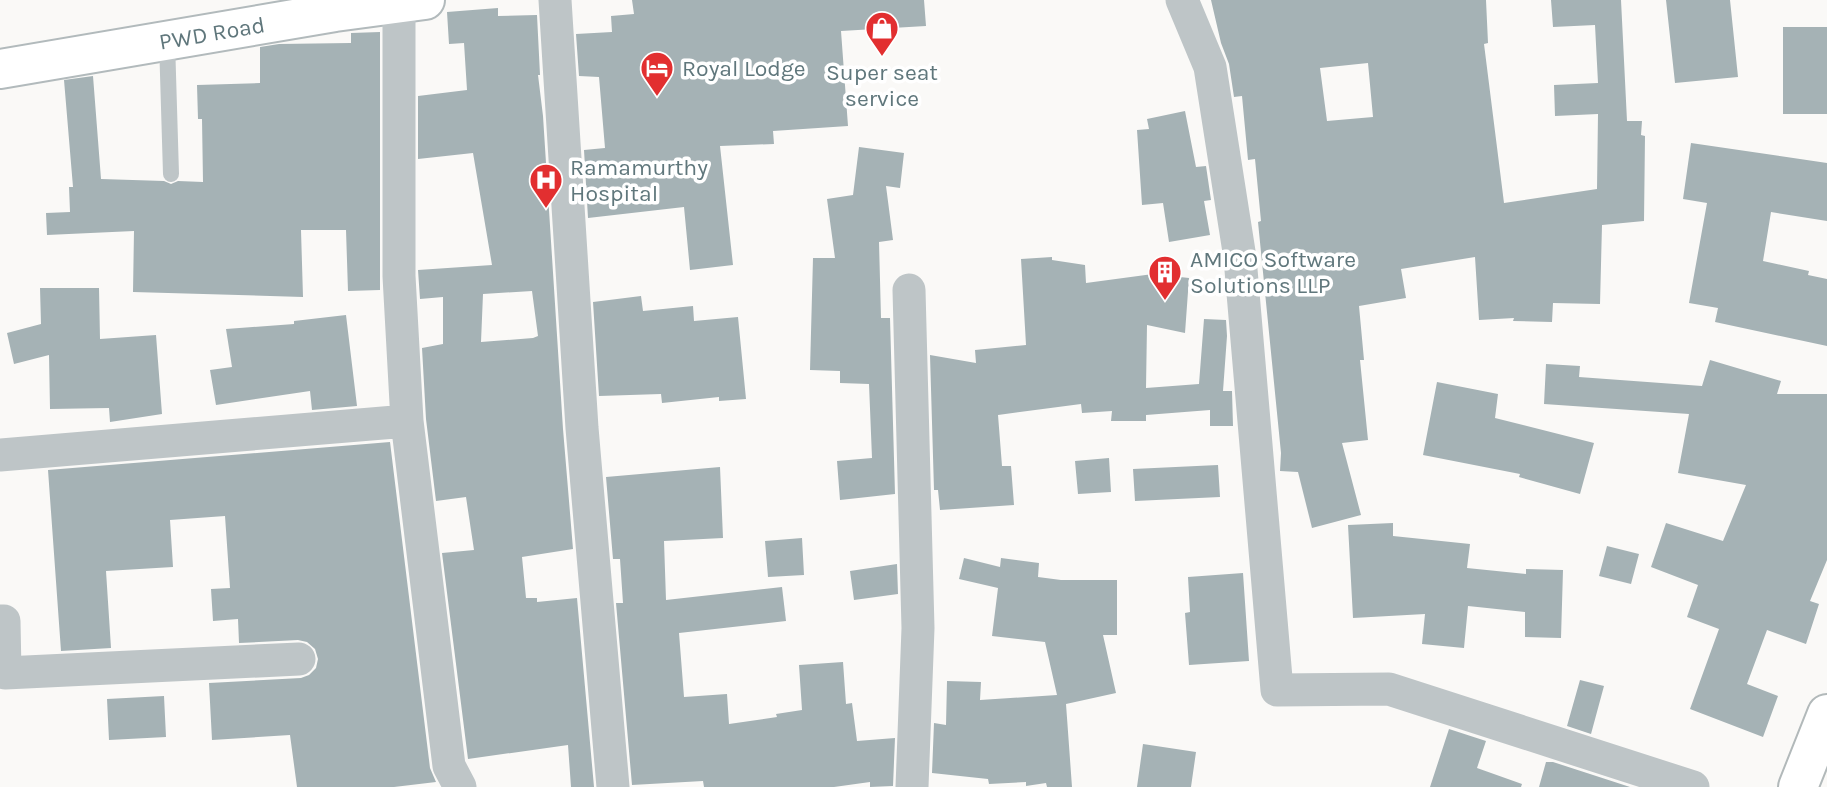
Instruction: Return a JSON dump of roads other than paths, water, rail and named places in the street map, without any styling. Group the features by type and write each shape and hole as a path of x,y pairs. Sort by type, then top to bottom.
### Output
{"main road":[{"name":"PWD Road","path":"0,69 167,41 335,6 412,1"},
{"path":"1798,787 1827,715"}],"street":[{"path":"555,0 582,428 613,787"},
{"path":"1182,0 1210,67 1240,258 1277,690 1389,689 1693,787"},
{"path":"412,1 399,276 407,421 449,766 460,787"},
{"path":"909,290 918,628 912,787"},
{"path":"0,455 407,421"},
{"path":"0,621 4,621 5,673 299,659"}],"lane":[{"path":"167,41 171,174"}],"place":[{"name":"Super seat service","path":"882,58"},
{"name":"Royal Lodge","path":"657,98"},
{"name":"Ramamurthy Hospital","path":"546,210"},
{"name":"AMICO Software Solutions LLP","path":"1165,302"}]}
